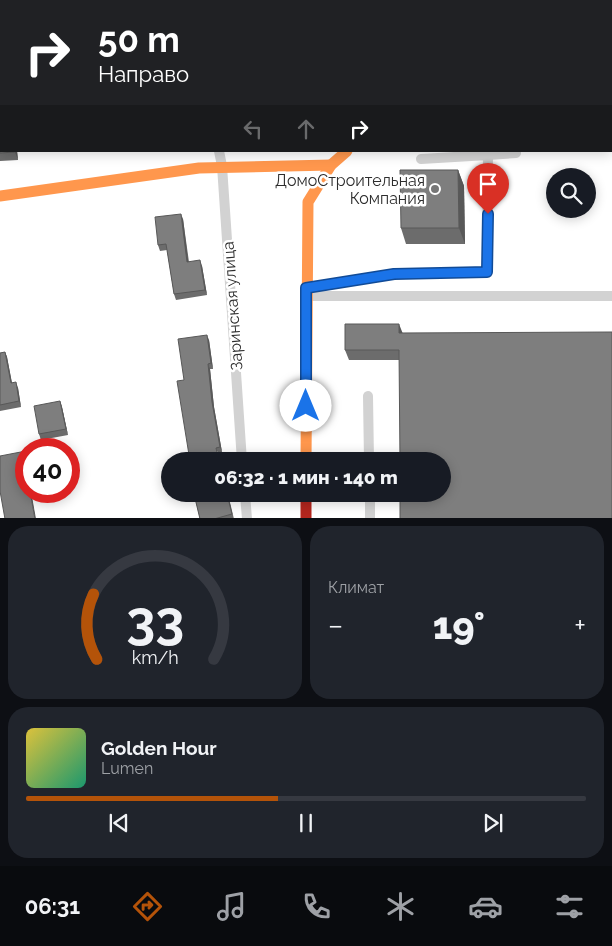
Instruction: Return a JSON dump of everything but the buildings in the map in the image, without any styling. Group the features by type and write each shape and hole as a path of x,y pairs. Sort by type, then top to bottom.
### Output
{"street":[{"path":"306,452 308,202 331,165 346,152"},
{"path":"0,196 222,166 331,165"},
{"path":"306,502 306,518"}],"lane":[{"name":"Заринская улица","path":"219,152 222,166 241,452"},
{"path":"421,159 516,154"},
{"path":"306,292 394,274 487,272 488,155"},
{"path":"306,292 612,296"},
{"path":"368,396 369,452"},
{"path":"245,502 246,518"},
{"path":"370,502 370,518"}],"traffic: slow":[{"path":"306,452 308,202 331,165 346,152"},
{"path":"0,196 199,168 331,165"}],"traffic: jam":[{"path":"306,502 306,518"}],"place":[{"name":"ДомоСтроительная Компания","path":"435,189"}],"route":[{"path":"306,406 306,288 394,274 487,272 488,214"}]}
